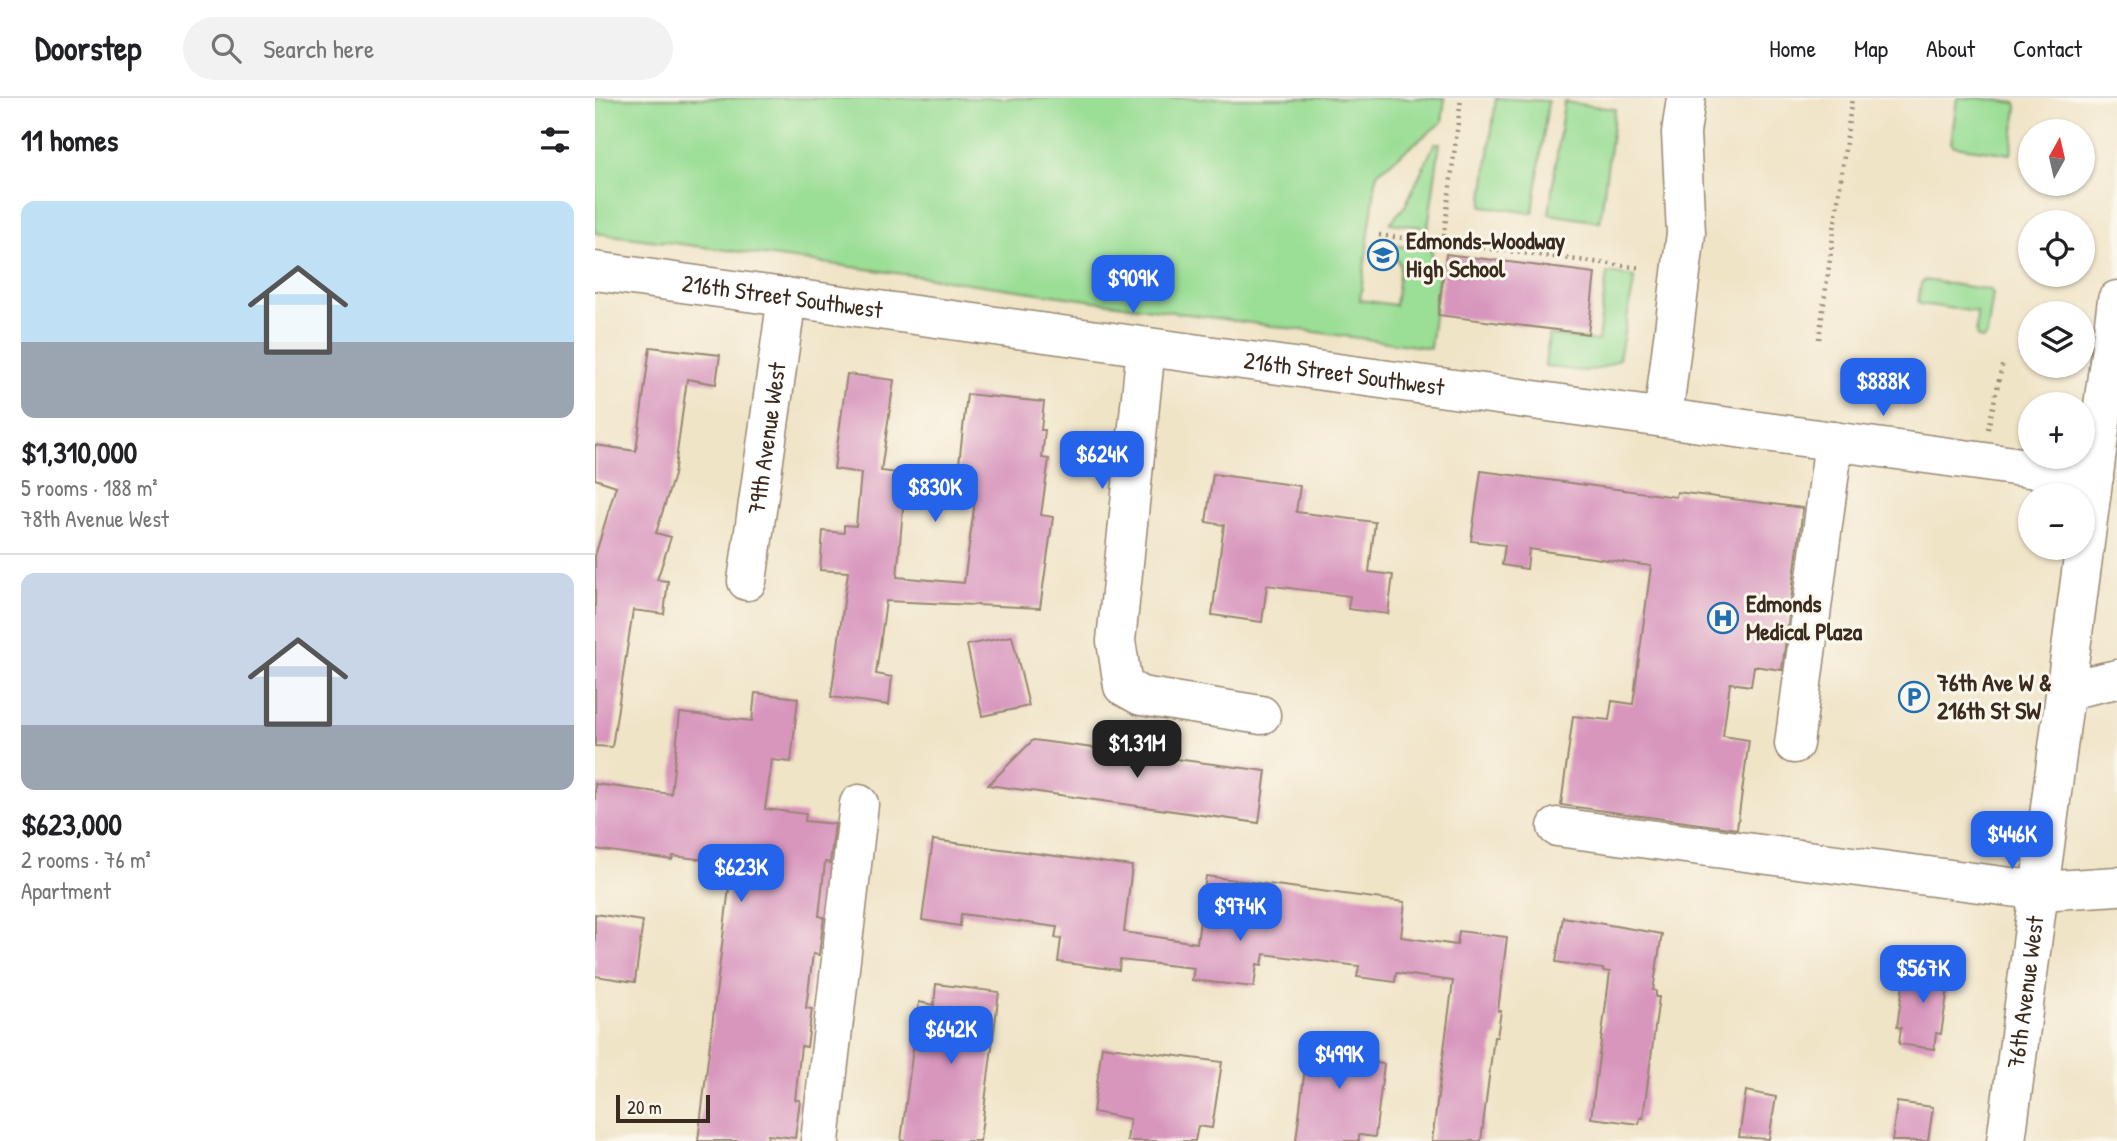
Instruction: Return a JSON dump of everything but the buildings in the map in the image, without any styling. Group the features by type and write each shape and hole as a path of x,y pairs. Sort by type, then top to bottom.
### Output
{"street":[{"path":"1663,418 1686,233 1681,132 1686,98"},
{"name":"216th Street Southwest","path":"595,271 2094,477"},
{"name":"79th Avenue West","path":"747,582 787,297"},
{"name":"76th Avenue West","path":"2006,1141 2117,300"},
{"path":"1146,347 1116,641 1123,686 1141,696 1261,715"},
{"path":"1794,744 1834,441"},
{"path":"2067,690 2117,679"},
{"path":"820,1141 859,804"},
{"path":"1557,827 2040,891 2117,886"}],"path":[{"path":"1443,243 1461,98"},
{"path":"1819,339 1851,98"},
{"path":"1379,235 1642,268"},
{"path":"1988,430 2003,362"}],"green space":[{"path":"595,98 1445,98 1442,122 1377,173 1360,300 1395,305 1400,266 1390,245 1432,250 1431,265 1440,267 1430,348 595,233"},
{"path":"1496,98 1548,101 1533,213 1482,206"},
{"path":"1957,98 2016,103 2011,154 1954,146 1951,143"},
{"path":"1564,102 1615,109 1600,222 1549,214"},
{"path":"1435,143 1440,143 1428,228 1390,223 1405,206"},
{"path":"1607,273 1635,277 1619,359 1592,370 1545,366 1549,335 1598,341"},
{"path":"1925,280 1990,290 1993,293 1987,335 1983,339 1976,334 1977,312 1920,304 1918,301 1921,283"}],"place":[{"name":"Edmonds-Woodway High School","path":"1383,255"},
{"name":"Edmonds Medical Plaza","path":"1723,618"},
{"name":"76th Ave W & 216th St SW","path":"1914,697"}]}
